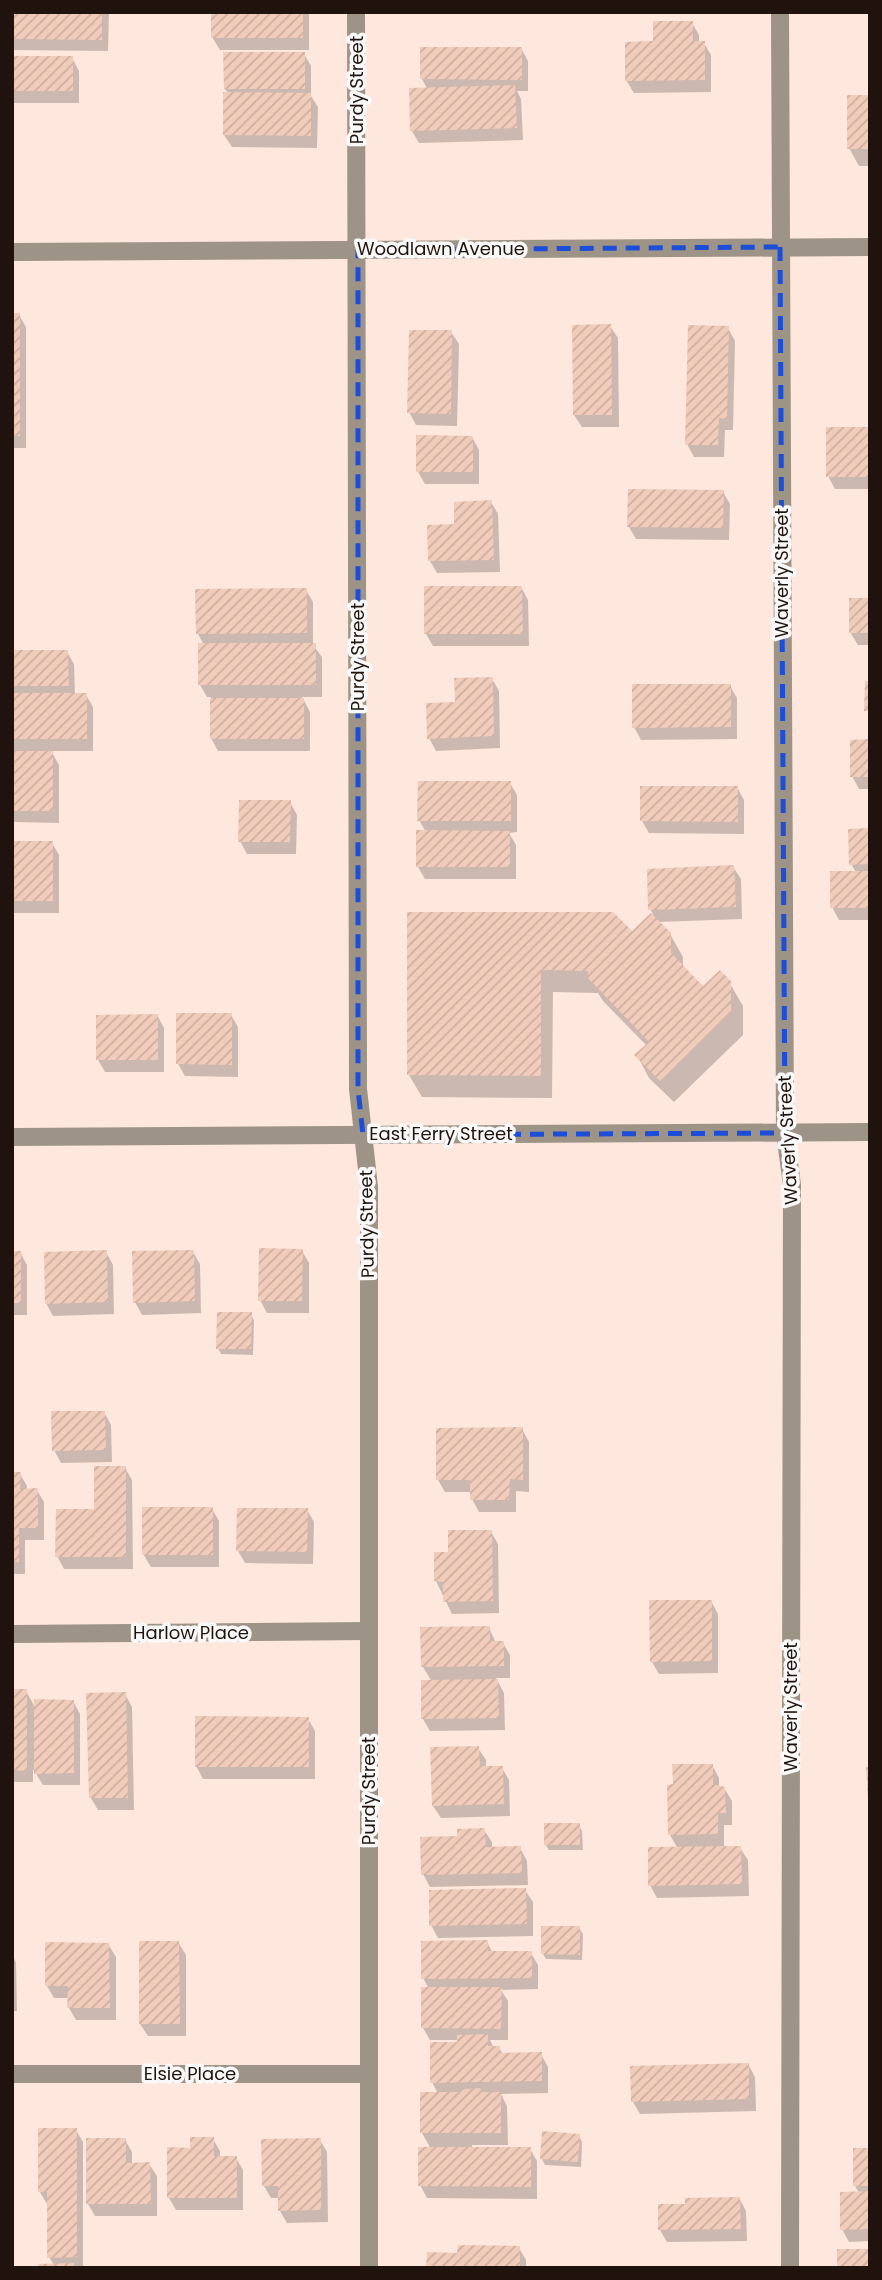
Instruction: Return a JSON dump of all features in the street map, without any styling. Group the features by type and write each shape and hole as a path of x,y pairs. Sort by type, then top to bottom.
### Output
{"street":[{"name":"Purdy Street","path":"356,12 358,1089 369,1186 369,2268"},
{"name":"Waverly Street","path":"780,12 785,1133 792,1185 790,2268"},
{"name":"Woodlawn Avenue","path":"12,252 870,247"},
{"name":"East Ferry Street","path":"12,1137 870,1132"},
{"name":"Harlow Place","path":"12,1634 369,1631"},
{"name":"Elsie Place","path":"12,2074 369,2074"}],"highlighted area":[{"path":"780,247 785,1133 363,1135 358,1089 358,250"}],"building":[{"path":"12,12 102,12 102,40 12,39"},
{"path":"211,12 303,12 303,38 211,38"},
{"path":"653,21 693,21 693,41 705,41 705,80 625,81 625,42 653,41"},
{"path":"420,47 522,47 522,80 420,79"},
{"path":"223,52 305,52 305,89 224,89"},
{"path":"12,56 73,56 73,91 12,91"},
{"path":"515,85 517,128 410,131 409,88"},
{"path":"223,92 311,93 311,136 223,135"},
{"path":"847,95 870,95 870,149 847,149"},
{"path":"12,313 20,313 20,436 12,436"},
{"path":"611,324 612,415 573,415 572,325"},
{"path":"688,325 729,326 727,419 719,418 718,445 685,445"},
{"path":"409,330 452,330 451,414 407,413"},
{"path":"826,427 870,427 870,477 826,477"},
{"path":"416,435 473,436 473,472 416,472"},
{"path":"628,489 724,490 723,528 627,527"},
{"path":"492,500 494,560 428,561 427,525 454,524 454,502"},
{"path":"424,586 522,586 523,634 424,634"},
{"path":"307,588 307,633 196,634 195,589"},
{"path":"849,598 870,598 870,633 849,633"},
{"path":"198,643 316,643 316,685 198,685"},
{"path":"12,650 68,650 69,686 12,686"},
{"path":"493,677 494,736 427,739 426,703 455,702 454,678"},
{"path":"865,681 870,681 870,711 864,711"},
{"path":"632,684 731,684 731,727 632,728"},
{"path":"12,693 87,693 87,739 12,739"},
{"path":"210,698 304,698 304,739 210,739"},
{"path":"870,739 870,777 850,777 850,740"},
{"path":"12,751 53,751 53,811 12,811"},
{"path":"418,781 511,781 511,821 417,821"},
{"path":"640,786 738,786 738,822 640,821"},
{"path":"239,800 291,800 290,842 238,842"},
{"path":"870,828 870,864 849,865 848,829"},
{"path":"416,830 510,831 510,867 416,867"},
{"path":"12,841 53,841 53,901 12,901"},
{"path":"734,865 736,907 648,910 647,869"},
{"path":"830,871 870,871 870,908 830,908"},
{"path":"407,912 613,912 632,931 651,913 671,933 671,953 703,986 720,970 731,981 731,1012 660,1081 634,1055 649,1042 588,978 588,971 541,970 541,1076 407,1075"},
{"path":"176,1013 232,1013 232,1065 176,1064"},
{"path":"158,1014 158,1060 96,1060 96,1015"},
{"path":"259,1248 303,1249 302,1301 258,1301"},
{"path":"107,1250 108,1302 45,1304 44,1252"},
{"path":"194,1250 195,1301 133,1303 132,1251"},
{"path":"12,1251 21,1251 21,1303 12,1303"},
{"path":"217,1312 252,1312 251,1349 216,1349"},
{"path":"51,1411 105,1411 106,1450 52,1451"},
{"path":"523,1427 523,1480 510,1479 509,1500 470,1500 470,1480 436,1480 436,1428"},
{"path":"94,1466 126,1466 126,1557 55,1557 56,1509 94,1509"},
{"path":"12,1472 21,1472 20,1489 38,1488 38,1528 19,1528 19,1562 12,1562"},
{"path":"142,1507 213,1507 213,1555 142,1555"},
{"path":"237,1508 308,1508 307,1552 236,1551"},
{"path":"448,1530 492,1530 493,1601 443,1602 443,1582 434,1581 434,1552 448,1552"},
{"path":"649,1600 712,1600 712,1661 650,1662"},
{"path":"490,1626 490,1641 504,1641 504,1666 421,1667 420,1627"},
{"path":"498,1679 499,1718 421,1719 421,1680"},
{"path":"12,1689 27,1689 27,1771 12,1770"},
{"path":"126,1692 128,1798 89,1798 86,1693"},
{"path":"34,1699 74,1700 74,1773 34,1774"},
{"path":"195,1716 309,1717 309,1767 195,1767"},
{"path":"479,1746 480,1766 503,1766 504,1804 432,1806 430,1747"},
{"path":"672,1764 713,1764 713,1784 725,1787 726,1813 718,1813 718,1834 668,1835 667,1785 673,1784"},
{"path":"866,1767 870,1767 868,1800"},
{"path":"544,1823 580,1823 580,1845 544,1845"},
{"path":"485,1828 486,1847 521,1846 522,1873 421,1875 420,1837 457,1836 457,1829"},
{"path":"741,1846 742,1884 648,1886 648,1847"},
{"path":"526,1888 527,1924 429,1926 429,1890"},
{"path":"541,1926 580,1926 580,1955 541,1954"},
{"path":"488,1940 488,1951 532,1951 532,1978 421,1979 421,1941"},
{"path":"139,1941 179,1941 180,2024 139,2024"},
{"path":"45,1942 109,1943 110,2008 67,2008 68,1986 45,1986"},
{"path":"421,1987 502,1987 501,2029 421,2028"},
{"path":"488,2034 488,2046 500,2046 500,2053 542,2052 542,2081 430,2083 430,2042 457,2042 457,2035"},
{"path":"749,2063 749,2099 631,2102 630,2066"},
{"path":"480,2088 483,2092 501,2092 501,2133 420,2133 420,2092 460,2092 464,2089"},
{"path":"38,2128 77,2128 77,2257 47,2258 47,2192 38,2192"},
{"path":"542,2131 580,2134 578,2162 540,2159"},
{"path":"190,2137 214,2137 214,2156 237,2156 237,2198 167,2198 167,2147 190,2148"},
{"path":"86,2138 126,2138 126,2163 150,2162 151,2204 86,2204"},
{"path":"321,2138 321,2210 278,2211 278,2186 262,2186 261,2139"},
{"path":"418,2147 531,2147 531,2187 418,2186"},
{"path":"853,2148 870,2148 870,2186 853,2186"},
{"path":"870,2191 870,2229 840,2230 840,2192"},
{"path":"740,2197 741,2229 658,2230 658,2204 685,2204 685,2198"},
{"path":"458,2245 520,2246 520,2268 426,2268 427,2252 457,2253"},
{"path":"837,2249 870,2249 870,2268 837,2268"},
{"path":"74,2263 74,2268 38,2268 38,2264"}]}
